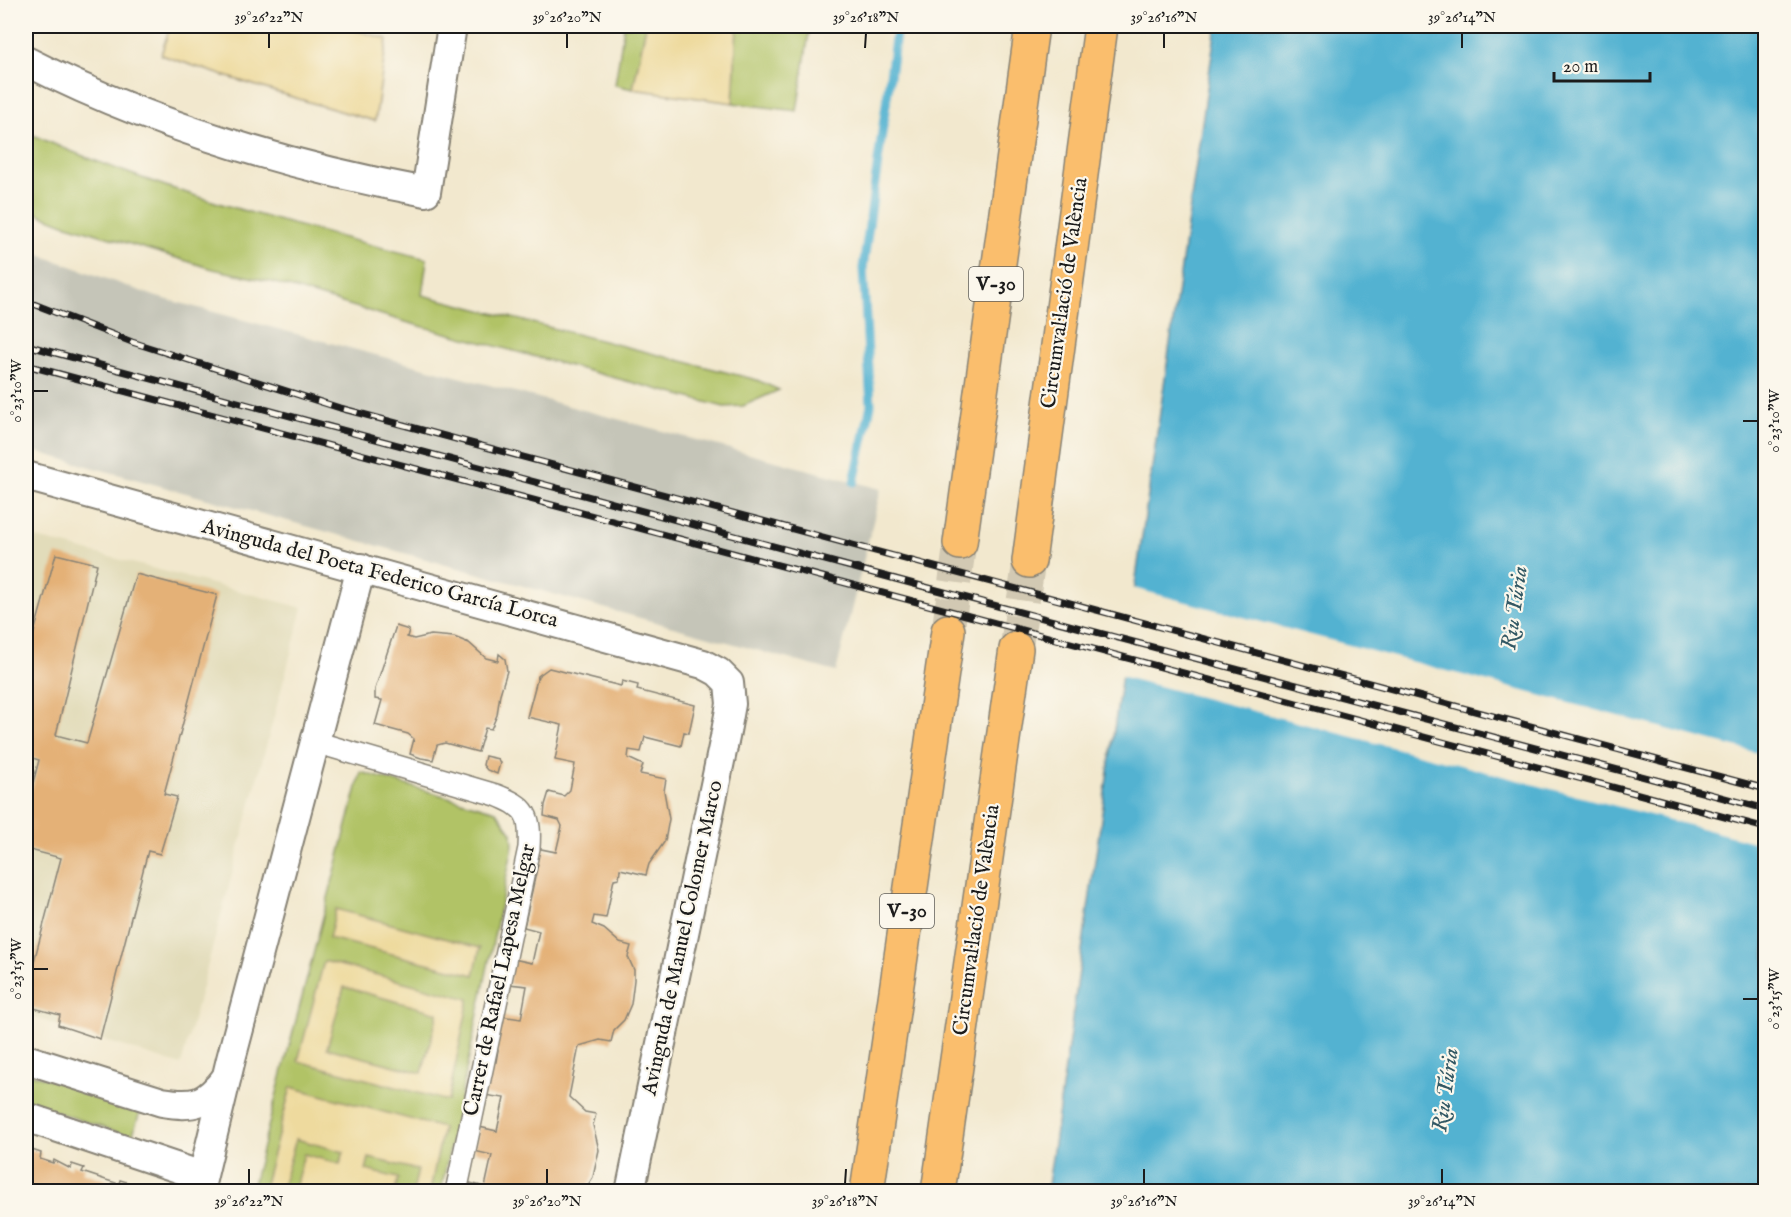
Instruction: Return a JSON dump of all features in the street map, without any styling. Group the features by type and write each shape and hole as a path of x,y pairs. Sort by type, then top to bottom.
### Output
{"highway":[{"name":"V-30","path":"960,543 1032,26"},
{"name":"Circumval·lació de València","path":"1029,561 1101,26"},
{"name":"V-30","path":"867,1191 948,631"},
{"name":"Circumval·lació de València","path":"938,1191 1016,649"}],"street":[{"path":"26,61 134,111 193,131 272,156 379,183 426,192 452,26"},
{"name":"Avinguda del Poeta Federico García Lorca","path":"26,476 703,664 718,672 729,684"},
{"path":"26,1118 200,1184 226,1078 362,568"},
{"name":"Avinguda de Manuel Colomer Marco","path":"630,1191 725,737 731,704 729,684"},
{"name":"Carrer de Rafael Lapesa Melgar","path":"315,742 496,795 516,803 527,814 530,830 529,848 456,1191"},
{"path":"26,1059 162,1102 183,1106 201,1103 214,1093 226,1078"}],"shaded area":[{"path":"26,250 157,297 881,489 836,672 26,449"},
{"path":"26,535 303,608 181,1065 26,1015"}],"green space":[{"path":"624,26 646,26 633,89 615,85"},
{"path":"737,26 810,26 797,111 733,103"},
{"path":"26,132 124,172 173,189 274,219 427,259 422,295 757,380 779,390 743,406 724,407 409,323 272,282 213,269 64,224 26,209"},
{"path":"361,772 496,811 512,833 513,846 441,1191 251,1192"},
{"path":"26,1072 141,1109 132,1137 26,1102"}],"sand":[{"path":"170,26 340,26 387,39 375,121 268,90 161,55"},
{"path":"646,26 737,26 733,103 633,89"},
{"path":"336,909 480,948 474,975 329,938"},
{"path":"324,961 469,999 448,1101 298,1061","holes":["344,987 438,1013 422,1073 327,1048"]},
{"path":"291,1087 443,1128 430,1191 413,1191 418,1170 369,1158 366,1170 398,1178 395,1191 294,1191 304,1154 340,1164 344,1152 296,1139 281,1191 263,1191"}],"water":[{"name":"Riu Túria","path":"1216,26 1765,26 1765,1191 1047,1192"}],"pier":[{"path":"1133,588 1765,755 1765,845 1120,676"}],"building":[{"path":"56,554 97,564 56,735 87,743 136,574 217,595 164,794 177,797 160,854 148,851 100,1039 58,1025 60,1015 26,1006 26,992 61,858 26,849 26,810 39,760 26,756 26,661"},
{"path":"396,626 409,630 407,637 414,639 431,635 454,637 469,643 486,658 498,661 499,654 505,659 507,671 497,715 491,729 485,728 478,752 445,743 437,745 433,760 421,758 410,754 414,739 408,734 375,725 382,700 375,699 375,689"},
{"path":"549,668 621,686 622,681 638,685 637,690 695,705 689,733 684,732 681,746 645,737 641,752 629,750 628,758 643,765 640,774 666,779 664,791 669,819 665,841 649,864 646,875 620,869 619,878 614,879 606,918 594,916 592,924 604,929 620,943 631,946 628,957 634,970 631,1004 624,1020 614,1030 611,1042 600,1040 579,1046 569,1097 585,1112 596,1114 593,1125 599,1150 593,1177 584,1192 469,1192 470,1183 485,1187 492,1155 474,1151 479,1127 497,1131 504,1098 484,1095 491,1060 496,1062 498,1050 493,1049 501,1016 521,1019 527,986 509,984 513,959 532,963 539,931 524,927 538,864 533,863 536,848 556,852 562,826 559,820 544,816 545,805 549,792 564,796 570,790 575,764 555,760 562,725 527,717 538,676"},
{"path":"485,756 498,759 500,763 497,774 487,770 483,765"},
{"path":"26,1148 41,1153 40,1159 53,1163 54,1160 71,1169 72,1164 84,1168 82,1172 106,1180 119,1184 120,1180 130,1183 128,1188 133,1189 134,1184 155,1192 26,1192"}],"waterway":[{"path":"854,482 871,405 863,268 897,26"}],"tunnel":[{"path":"948,631 960,543"},
{"path":"1016,649 1029,561"}],"railway":[{"path":"26,301 132,342 340,408 1766,789"},
{"path":"26,345 914,584 1766,809"},
{"path":"26,365 1766,828"}]}
